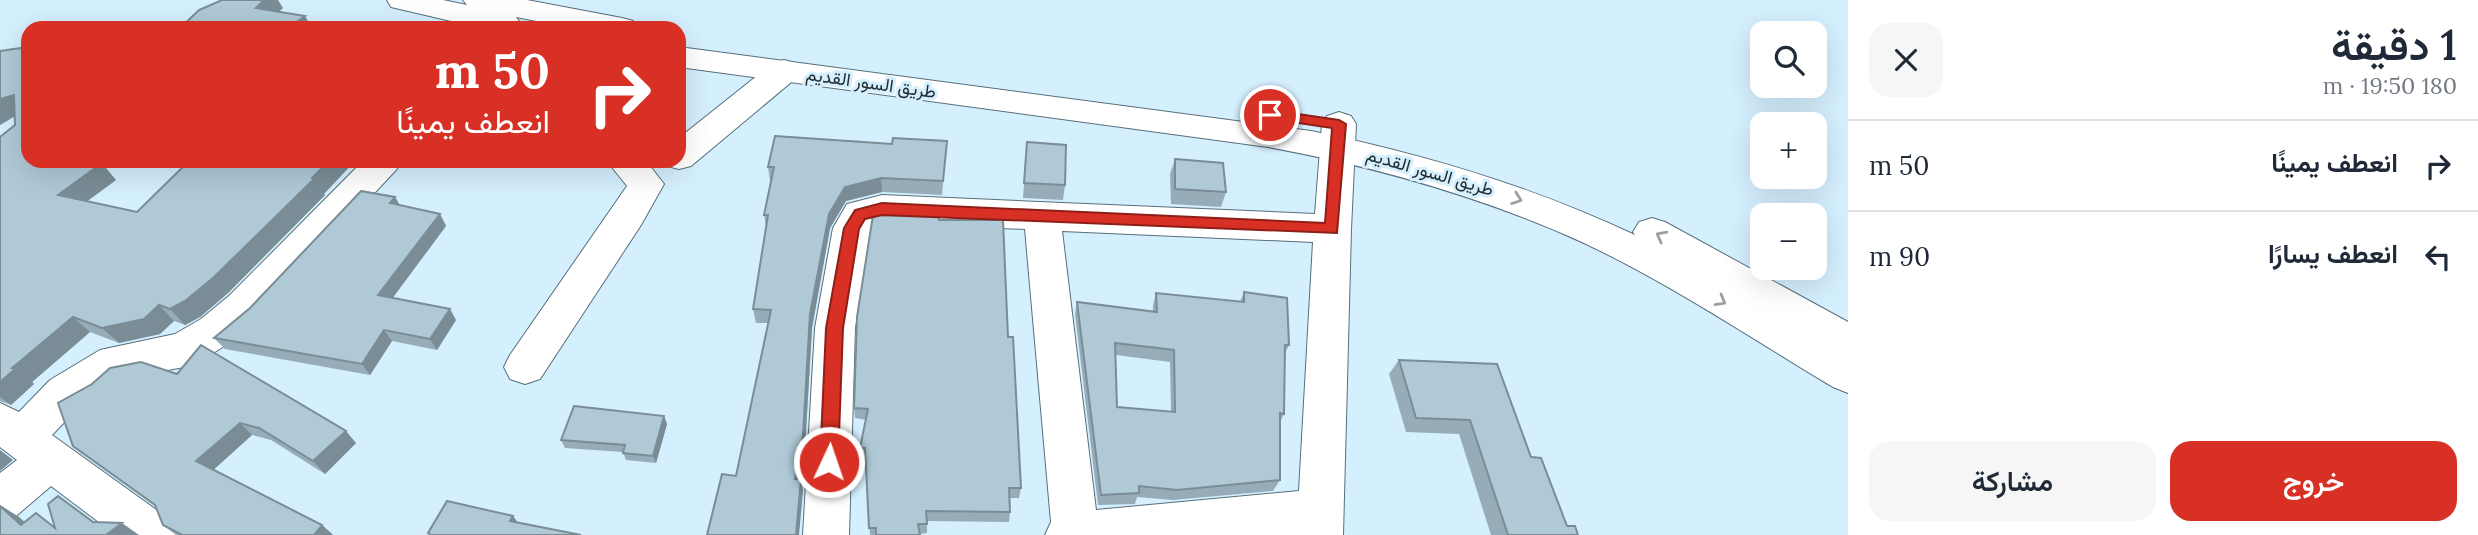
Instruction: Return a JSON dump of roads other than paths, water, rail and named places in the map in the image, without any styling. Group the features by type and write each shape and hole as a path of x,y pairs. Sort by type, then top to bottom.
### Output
{"main road":[{"path":"402,0 491,21"},
{"path":"478,0 586,21"},
{"name":"طريق السور القديم","path":"686,38 1338,135 1466,181 1600,234 1668,270 1848,376"},
{"name":"طريق السور القديم","path":"686,58 1338,135 1409,139 1469,156 1554,186 1629,220 1848,342"},
{"path":"686,151 784,71"},
{"path":"1042,215 1071,535 1320,523 1338,135"},
{"path":"0,501 24,440 65,393 115,362 184,350 215,331 244,306 377,168"},
{"path":"525,367 628,215 648,169"},
{"path":"827,535 835,328 852,228 860,214 882,209 1332,229"},
{"path":"24,440 153,535"}]}
